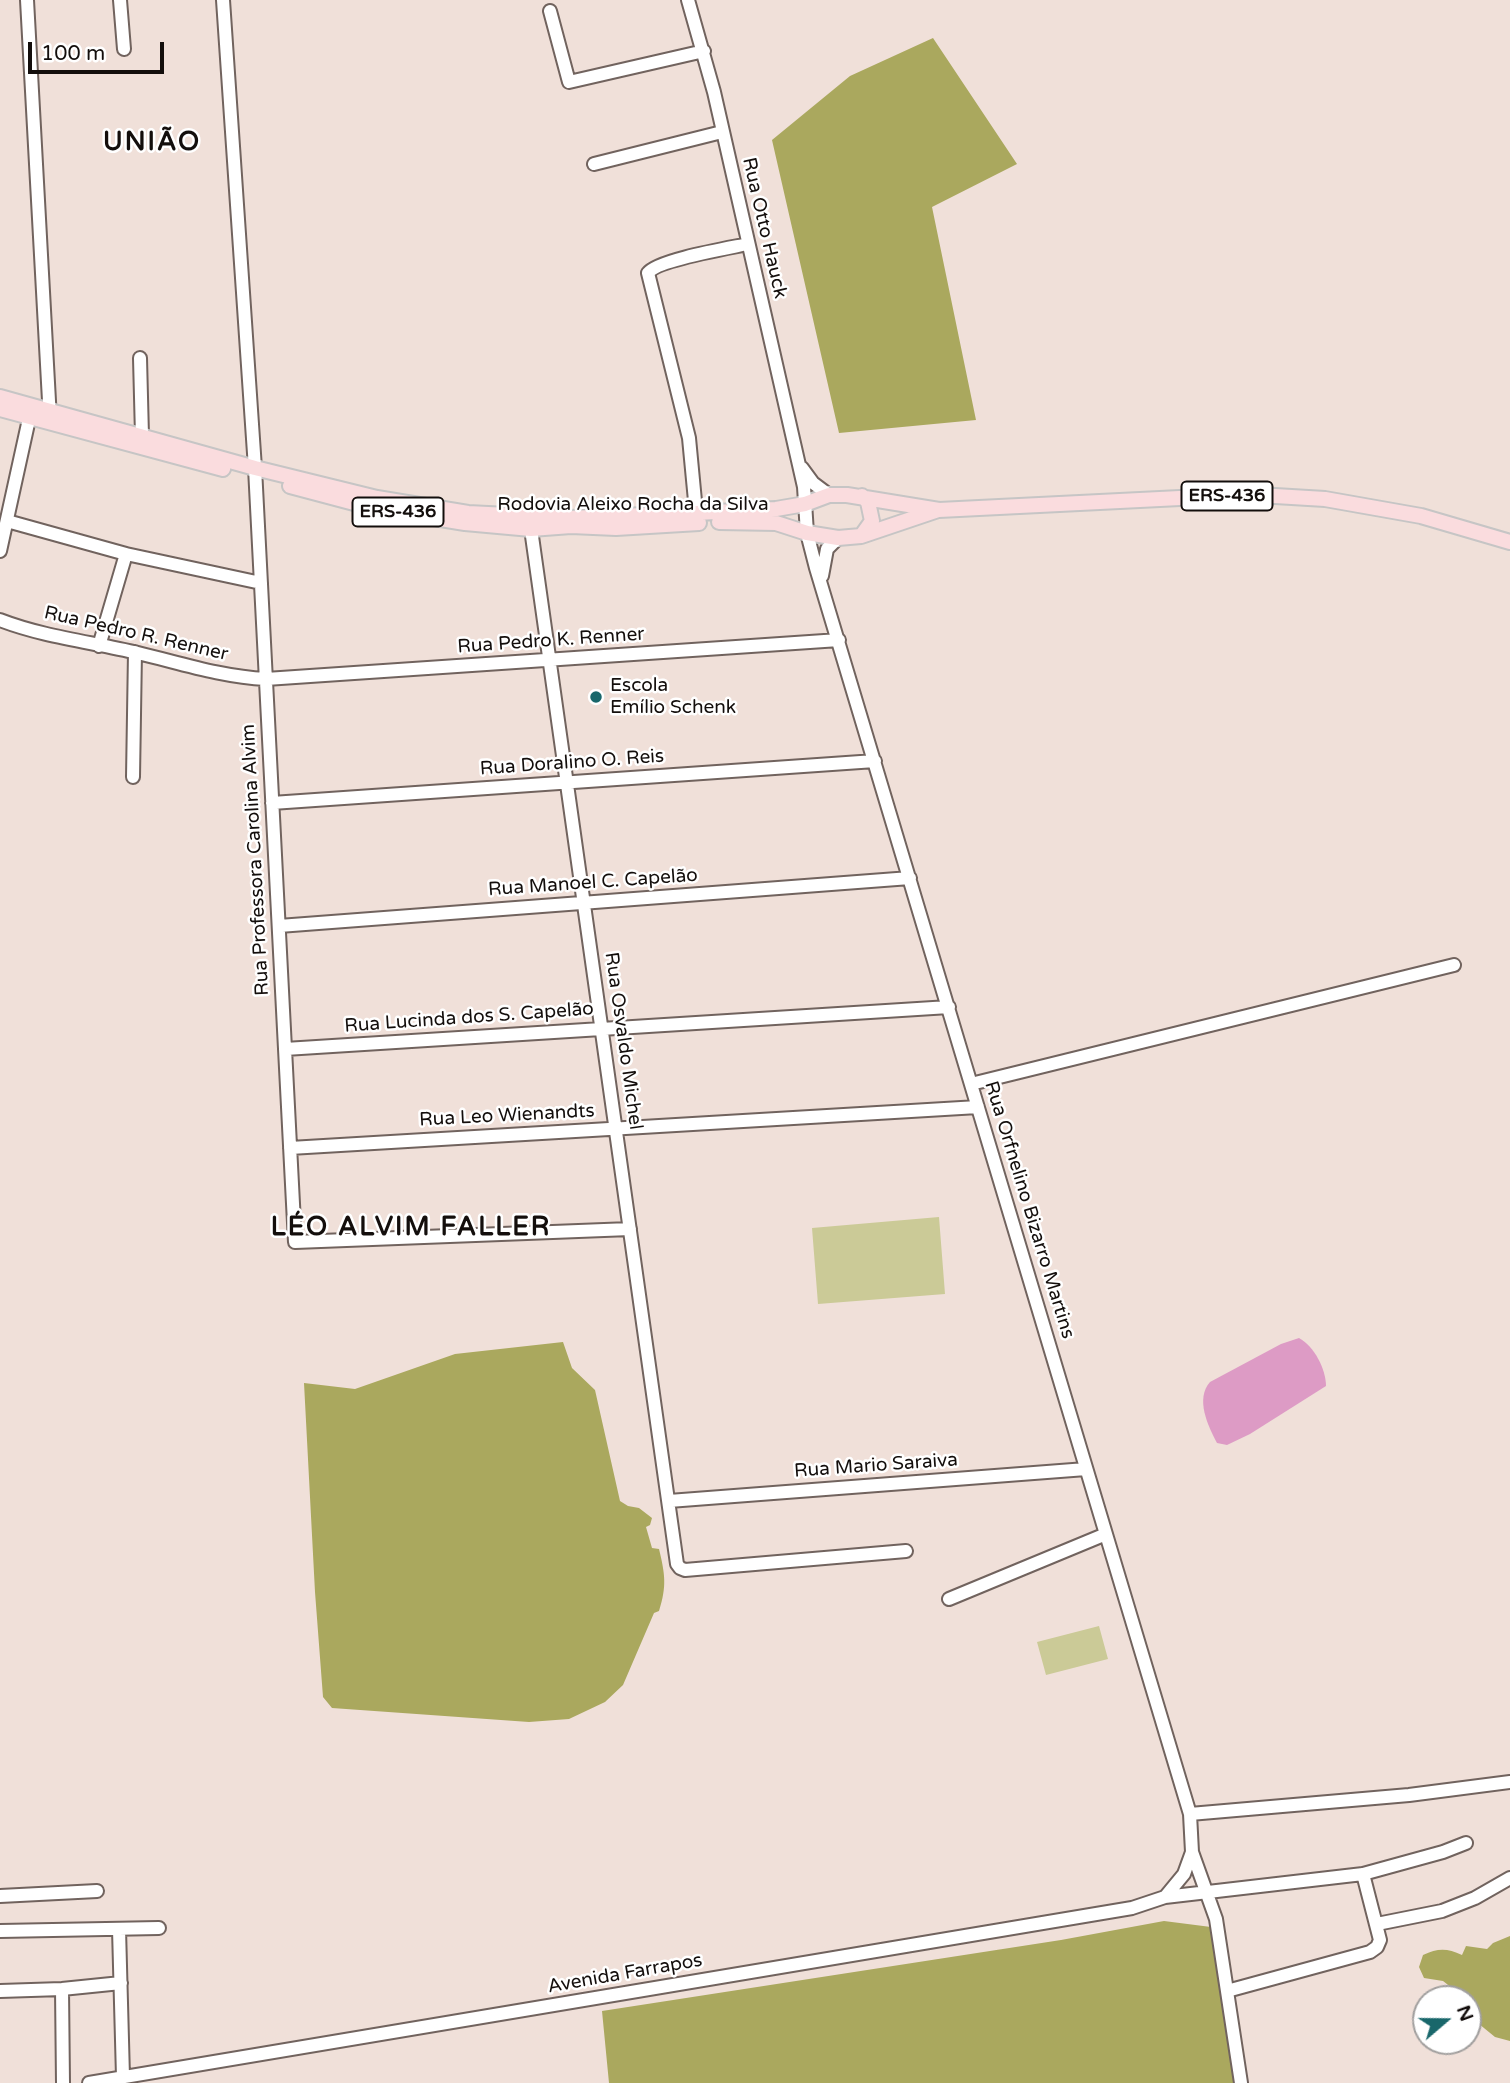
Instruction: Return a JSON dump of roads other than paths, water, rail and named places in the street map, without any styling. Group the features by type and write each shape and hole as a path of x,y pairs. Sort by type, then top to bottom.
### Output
{"main road":[{"name":"Rodovia Aleixo Rocha da Silva","path":"0,397 51,417 255,472"},
{"name":"Rodovia Aleixo Rocha da Silva","path":"0,409 31,411"},
{"name":"Rodovia Aleixo Rocha da Silva","path":"51,417 142,436 373,508 465,523 530,523 616,528 776,509 805,504 829,495 862,496 939,510 1220,496 1275,496 1325,499 1409,514 1510,542"},
{"path":"861,536 873,521 871,510 862,496"},
{"name":"Rodovia Aleixo Rocha da Silva","path":"696,518 776,523 807,533 838,538 861,536 939,510"}],"street":[{"path":"27,0 51,417"},
{"path":"120,0 124,49"},
{"name":"Rua Professora Carolina Alvim","path":"223,0 255,472 295,1242 630,1229"},
{"name":"Rua Otto Hauck","path":"688,0 704,51 799,465"},
{"path":"550,11 569,82 704,51"},
{"path":"594,164 722,132"},
{"path":"696,518 689,438 647,277 650,269 667,262 748,244"},
{"path":"140,358 142,436"},
{"path":"0,551 31,411"},
{"path":"799,465 813,483 829,495"},
{"name":"Rua Orfnelino Bizarro Martins","path":"799,465 807,533 1190,1814 1192,1852"},
{"path":"7,521 126,554 261,583"},
{"name":"Rua Osvaldo Michel","path":"530,523 677,1564 680,1568 906,1551"},
{"path":"821,580 827,549 838,538"},
{"path":"99,646 126,554"},
{"name":"Rua Pedro R. Renner","path":"0,620 19,628 135,652 223,674 266,679"},
{"name":"Rua Pedro K. Renner","path":"266,679 839,640"},
{"path":"133,777 135,652"},
{"name":"Rua Doralino O. Reis","path":"272,803 875,761"},
{"name":"Rua Manoel C. Capelão","path":"279,926 910,878"},
{"path":"971,1084 1454,965"},
{"name":"Rua Lucinda dos S. Capelão","path":"285,1049 949,1007"},
{"name":"Rua Leo Wienandts","path":"290,1148 978,1107"},
{"name":"Rua Mario Saraiva","path":"669,1501 1086,1469"},
{"path":"949,1599 1106,1534"},
{"path":"1190,1814 1409,1795 1510,1782"},
{"name":"Avenida Farrapos","path":"89,2083 1132,1909 1165,1897 1363,1874 1466,1843"},
{"path":"1192,1852 1216,1919 1241,2083"},
{"path":"1165,1897 1184,1874 1192,1852"},
{"path":"1227,1991 1370,1952 1377,1947 1380,1940 1377,1924 1363,1874"},
{"path":"1377,1924 1442,1911 1475,1898 1510,1878"},
{"path":"0,1896 97,1891"},
{"path":"0,1931 159,1928"},
{"path":"119,1929 123,2077"},
{"path":"0,1991 121,1983"},
{"path":"62,1989 63,2083"}],"place":[{"name":"Escola Emílio Schenk","path":"596,697"}],"district":[{"name":"UNIÃO","path":"152,143"},
{"name":"LÉO ALVIM FALLER","path":"411,1228"}]}
